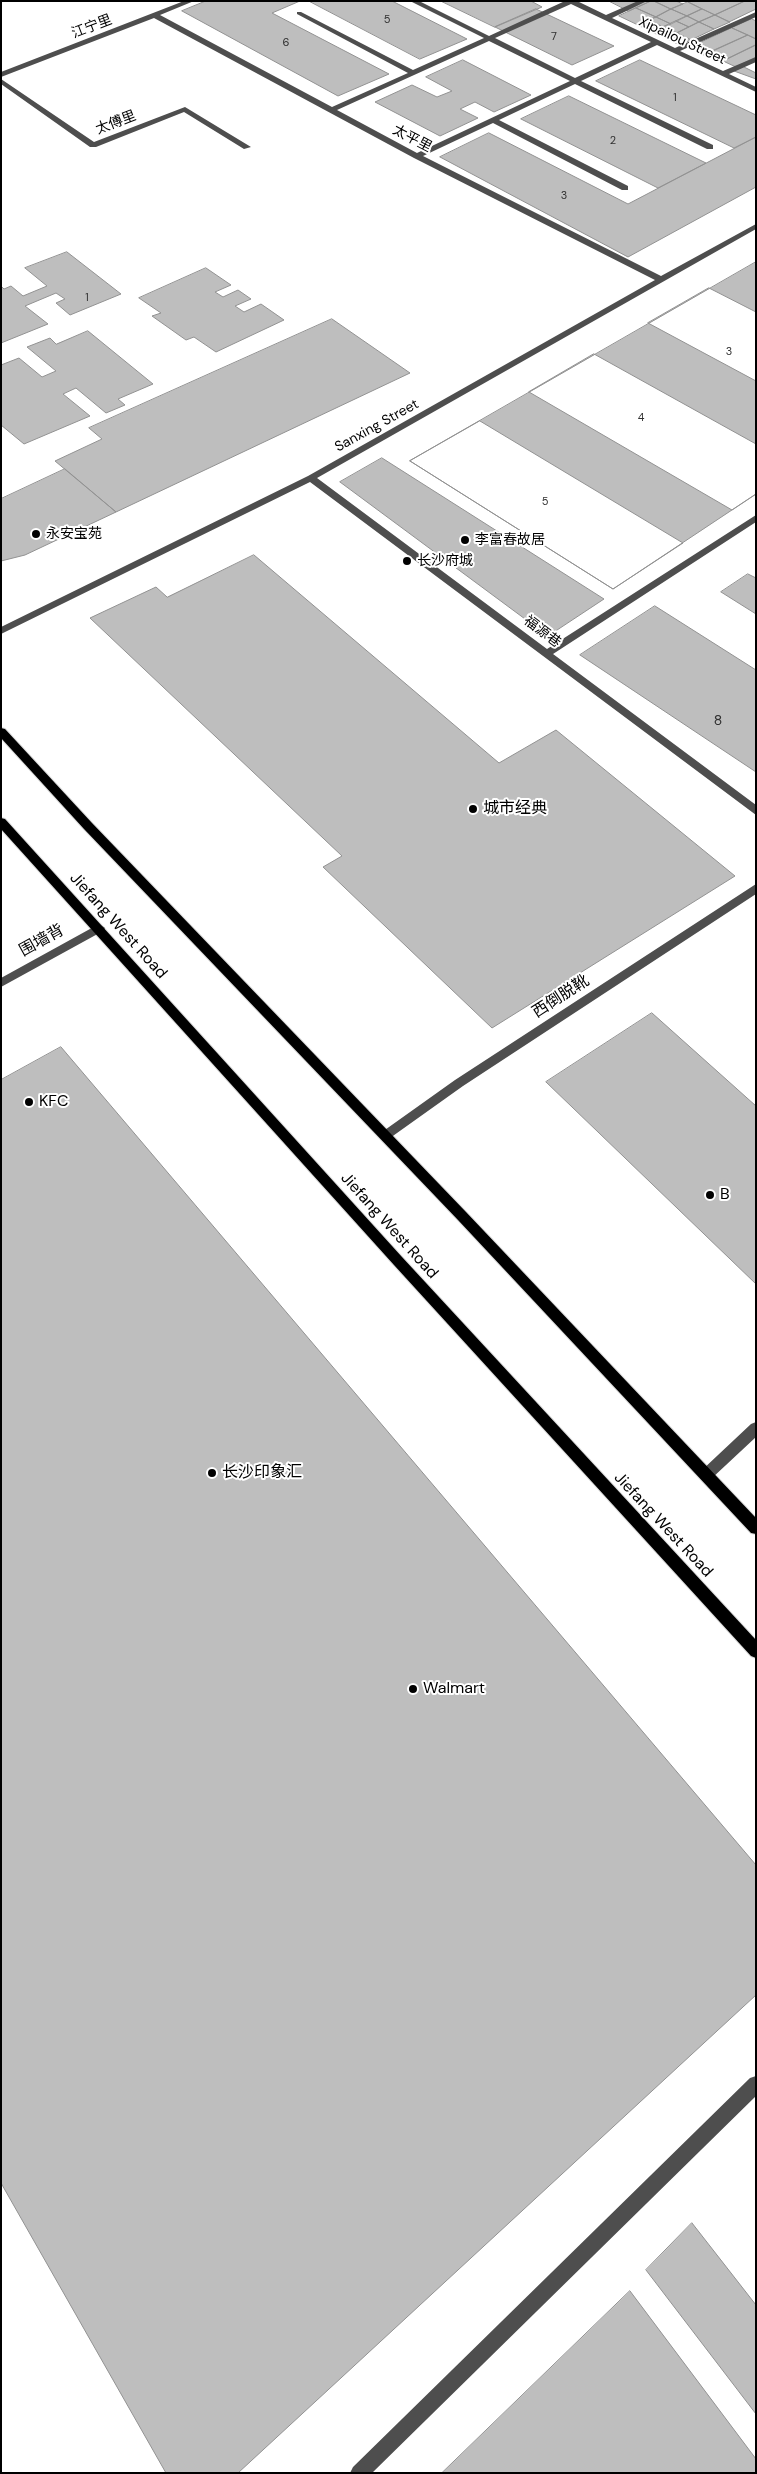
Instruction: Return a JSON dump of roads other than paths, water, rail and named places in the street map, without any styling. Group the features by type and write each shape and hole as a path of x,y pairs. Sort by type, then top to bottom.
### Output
{"main road":[{"path":"1,731 88,826 386,1135 756,1528"},
{"name":"Jiefang West Road","path":"1,822 99,928 398,1261 756,1651"}],"street":[{"name":"江宁里","path":"1,75 191,1"},
{"path":"413,1 710,147"},
{"path":"332,110 571,1"},
{"name":"Xipailou Street","path":"571,1 756,90"},
{"path":"606,18 644,1"},
{"path":"300,13 413,72"},
{"path":"674,51 756,14"},
{"name":"太平里","path":"156,16 417,156 660,279"},
{"path":"417,156 655,43"},
{"path":"724,74 756,59"},
{"name":"太傅里","path":"1,81 93,145 185,110 247,146"},
{"path":"493,120 625,188"},
{"name":"Sanxing Street","path":"1,631 311,478 756,226"},
{"name":"福源巷","path":"311,478 548,653 756,811"},
{"path":"548,653 756,518"},
{"name":"西倒脱靴","path":"386,1135 459,1083 756,888"},
{"name":"围墙背","path":"1,983 99,928"},
{"path":"706,1475 756,1428"},
{"path":"359,2473 756,2084"}],"place":[{"name":"永安宝苑","path":"36,534"},
{"name":"李富春故居","path":"465,540"},
{"name":"长沙府城","path":"407,561"},
{"name":"城市经典","path":"473,809"},
{"name":"KFC","path":"29,1102"},
{"name":"B","path":"710,1195"},
{"name":"长沙印象汇","path":"212,1473"},
{"name":"Walmart","path":"413,1689"}]}
